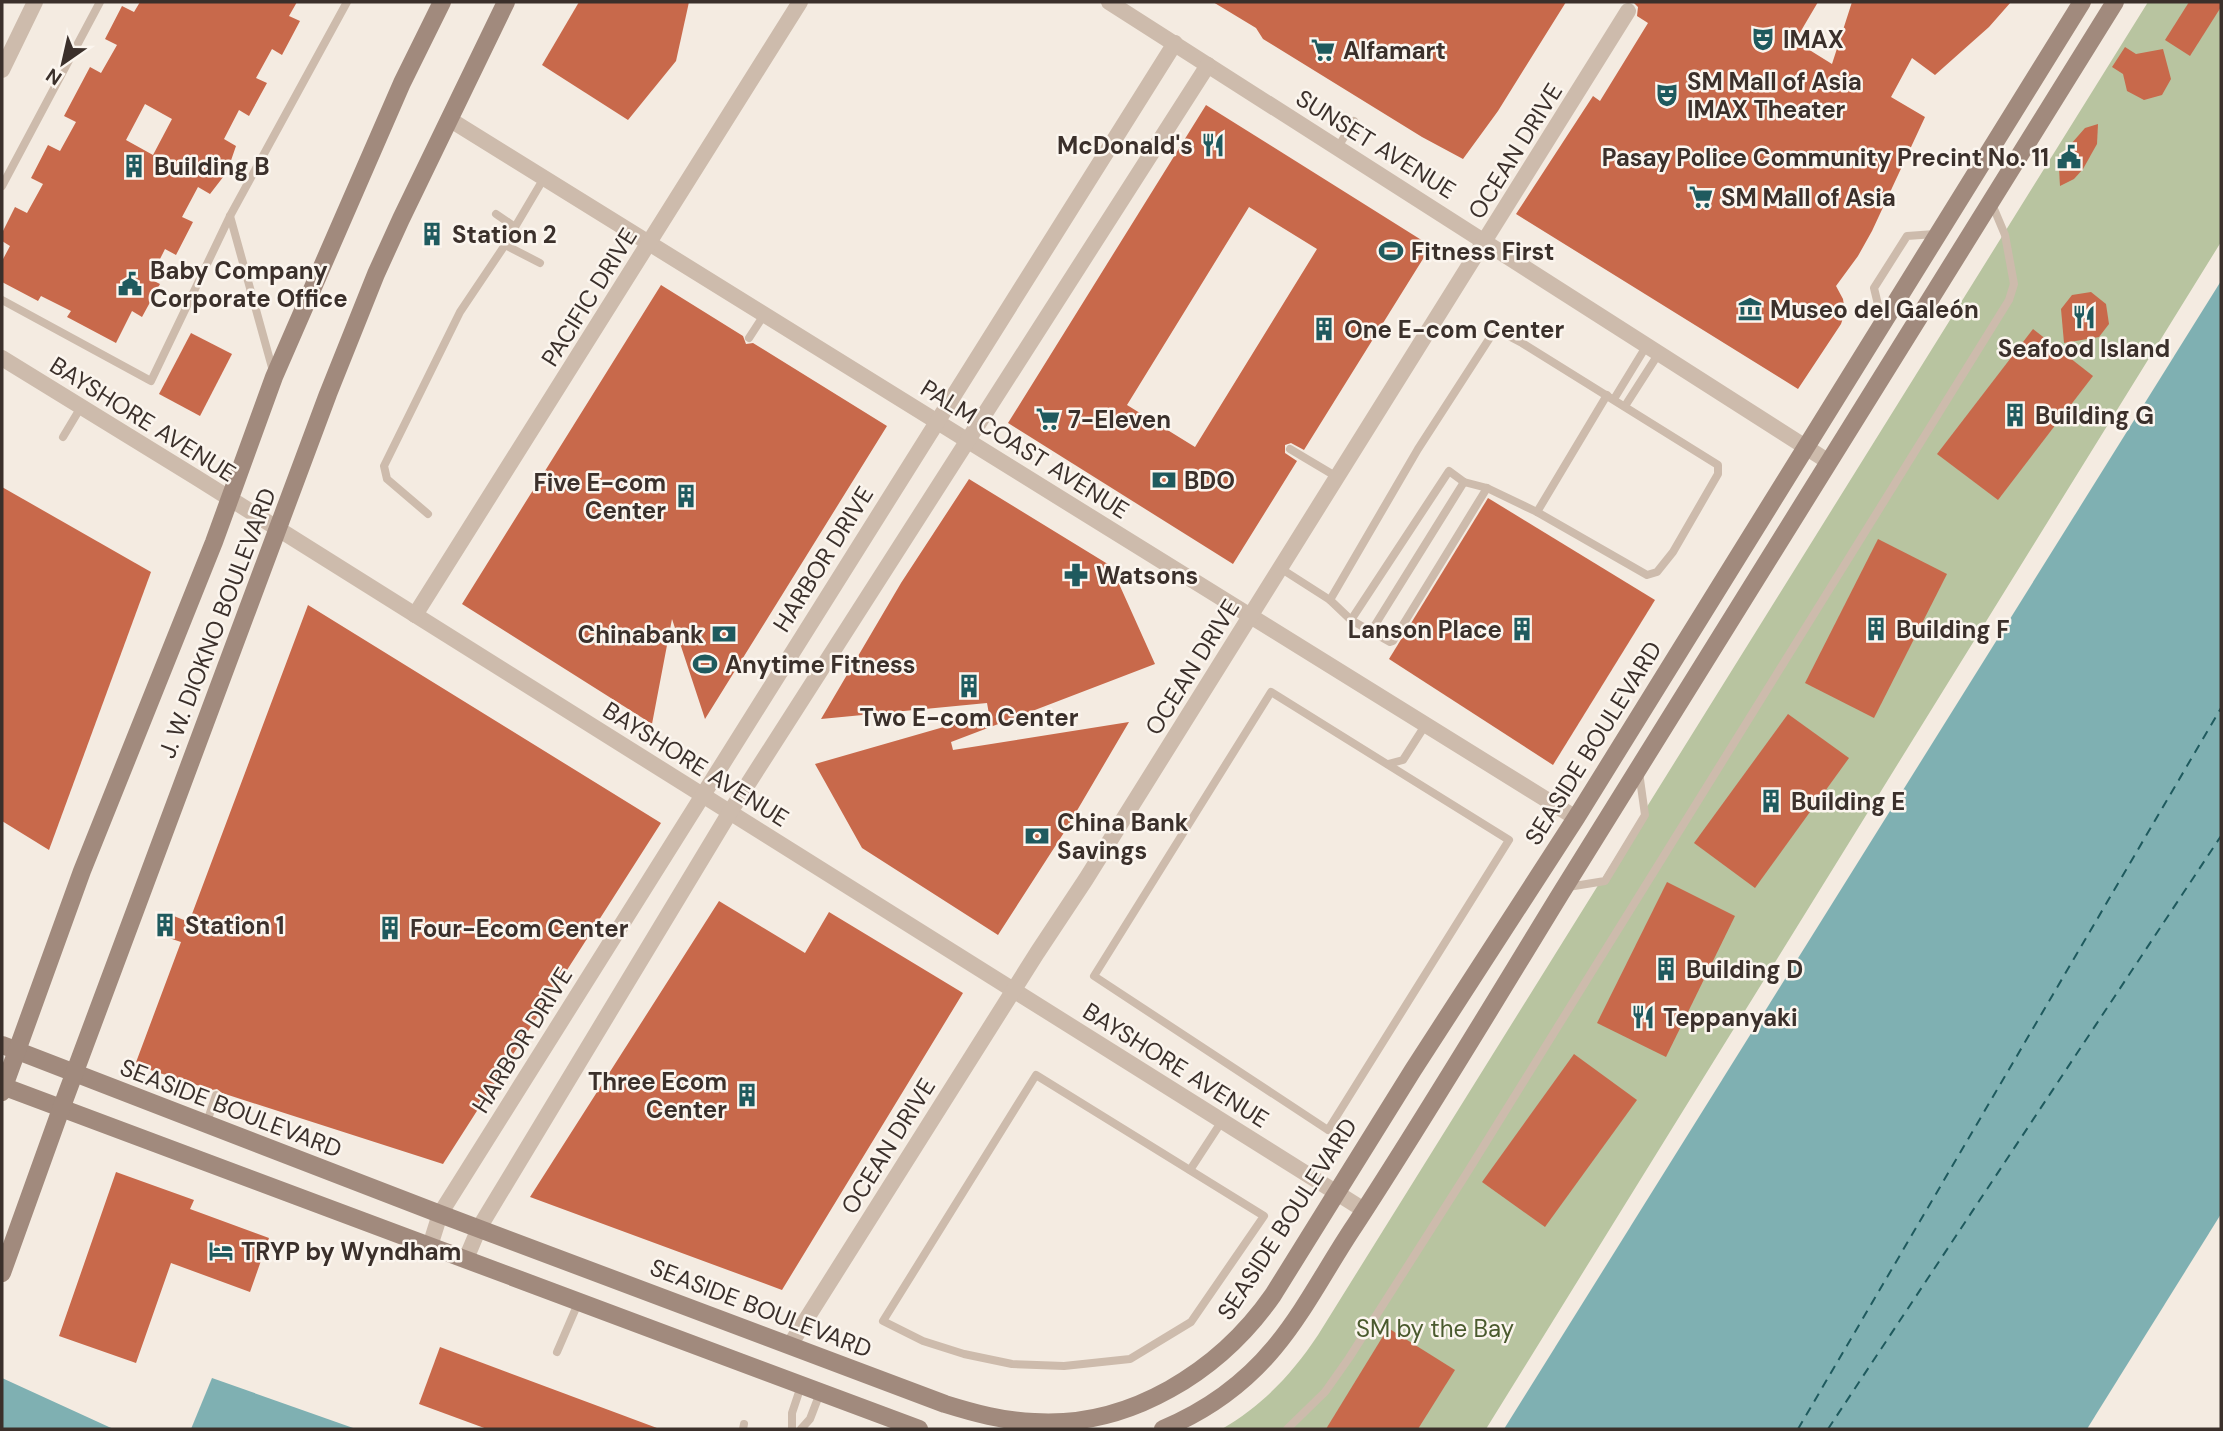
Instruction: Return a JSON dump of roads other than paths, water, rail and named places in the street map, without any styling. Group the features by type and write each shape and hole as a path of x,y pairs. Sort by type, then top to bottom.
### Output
{"street":[{"path":"2,71 35,2"},
{"name":"J. W. DIOKNO BOULEVARD","path":"2,1088 10,1048 230,499 274,377 402,83 442,2"},
{"name":"J. W. DIOKNO BOULEVARD","path":"2,1273 328,394 376,274 506,2"},
{"name":"PACIFIC DRIVE","path":"415,614 800,2"},
{"name":"SUNSET AVENUE","path":"1109,2 1829,462"},
{"name":"SEASIDE BOULEVARD","path":"10,1048 206,1125 945,1404 991,1417 1037,1423 1071,1421 1111,1413 1148,1400 1195,1375 1237,1340 1273,1295 1413,1070 1576,818 2082,2"},
{"name":"SEASIDE BOULEVARD","path":"1163,1429 1220,1398 1266,1358 1288,1330 2115,2"},
{"name":"OCEAN DRIVE","path":"790,1345 1013,990 1086,879 1628,11"},
{"name":"HARBOR DRIVE","path":"430,1246 440,1214 1175,43"},
{"path":"466,1259 479,1228 730,812 1208,65"},
{"name":"PALM COAST AVENUE","path":"449,119 1576,818"},
{"name":"BAYSHORE AVENUE","path":"2,358 1364,1210"},
{"path":"2,1088 919,1429"}],"lane":[{"path":"2,186 100,2"},
{"path":"2,300 151,381 230,216 347,2"},
{"path":"1338,147 1354,121"},
{"path":"428,514 387,479 384,466 460,312 505,245 545,178"},
{"path":"1287,1429 1325,1392 1349,1359 2009,300 2014,284 2006,235 1991,201"},
{"path":"496,214 515,227"},
{"path":"230,216 274,377"},
{"path":"1883,324 1874,288 1907,236 1940,234"},
{"path":"505,245 540,263"},
{"path":"749,338 764,314"},
{"path":"1329,600 1418,449 1491,336 1501,332 1718,465 1719,470 1673,552 1657,572 1647,575 1537,512 1487,488 1464,482 1449,471 1351,620"},
{"path":"1537,512 1611,397 1653,349"},
{"path":"1625,406 1653,349"},
{"path":"63,437 81,407"},
{"path":"1290,449 1337,477"},
{"path":"1370,632 1464,482"},
{"path":"1280,568 1329,600 1351,620 1386,642 1393,641 1487,488"},
{"path":"1388,764 1509,840 1328,1130 1094,976 1271,692 1388,764 1403,760 1426,724"},
{"path":"1565,887 1605,881 1645,815 1638,768"},
{"path":"1036,1075 1190,1170 1264,1216 1192,1322 1130,1359 1064,1366 1012,1364 964,1354 923,1341 883,1321 1036,1075"},
{"path":"206,1125 216,1096"},
{"path":"1190,1170 1222,1121"},
{"path":"557,1352 579,1301"},
{"path":"792,1429 792,1413 801,1386"},
{"path":"801,1429 810,1419 820,1393"}],"water":[{"path":"2221,281 2221,1214 2087,1429 1504,1429"},
{"path":"2,1378 109,1427 114,1429 2,1429"},
{"path":"212,1378 356,1429 191,1429"}],"place":[{"name":"IMAX","path":"1763,39"},
{"name":"Alfamart","path":"1323,50"},
{"name":"SM Mall of Asia IMAX Theater","path":"1667,95"},
{"name":"McDonald's","path":"1213,145"},
{"name":"Pasay Police Community Precint No. 11","path":"2069,157"},
{"name":"Building B","path":"134,166"},
{"name":"SM Mall of Asia","path":"1701,197"},
{"name":"Station 2","path":"432,234"},
{"name":"Fitness First","path":"1391,251"},
{"name":"Baby Company Corporate Office","path":"130,284"},
{"name":"Museo del Galeón","path":"1750,309"},
{"name":"Seafood Island","path":"2084,317"},
{"name":"One E-com Center","path":"1324,329"},
{"name":"Building G","path":"2015,415"},
{"name":"7-Eleven","path":"1048,419"},
{"name":"BDO","path":"1164,480"},
{"name":"Five E-com Center","path":"686,496"},
{"name":"Watsons","path":"1076,575"},
{"name":"Lanson Place","path":"1522,629"},
{"name":"Building F","path":"1876,629"},
{"name":"Chinabank","path":"724,634"},
{"name":"Anytime Fitness","path":"705,664"},
{"name":"Two E-com Center","path":"969,686"},
{"name":"Building E","path":"1771,801"},
{"name":"China Bank Savings","path":"1037,836"},
{"name":"Station 1","path":"165,925"},
{"name":"Four-Ecom Center","path":"390,928"},
{"name":"Building D","path":"1666,969"},
{"name":"Teppanyaki","path":"1643,1017"},
{"name":"Three Ecom Center","path":"747,1095"},
{"name":"TRYP by Wyndham","path":"221,1251"}],"park label":[{"name":"SM by the Bay","path":"1435,1328"}]}
